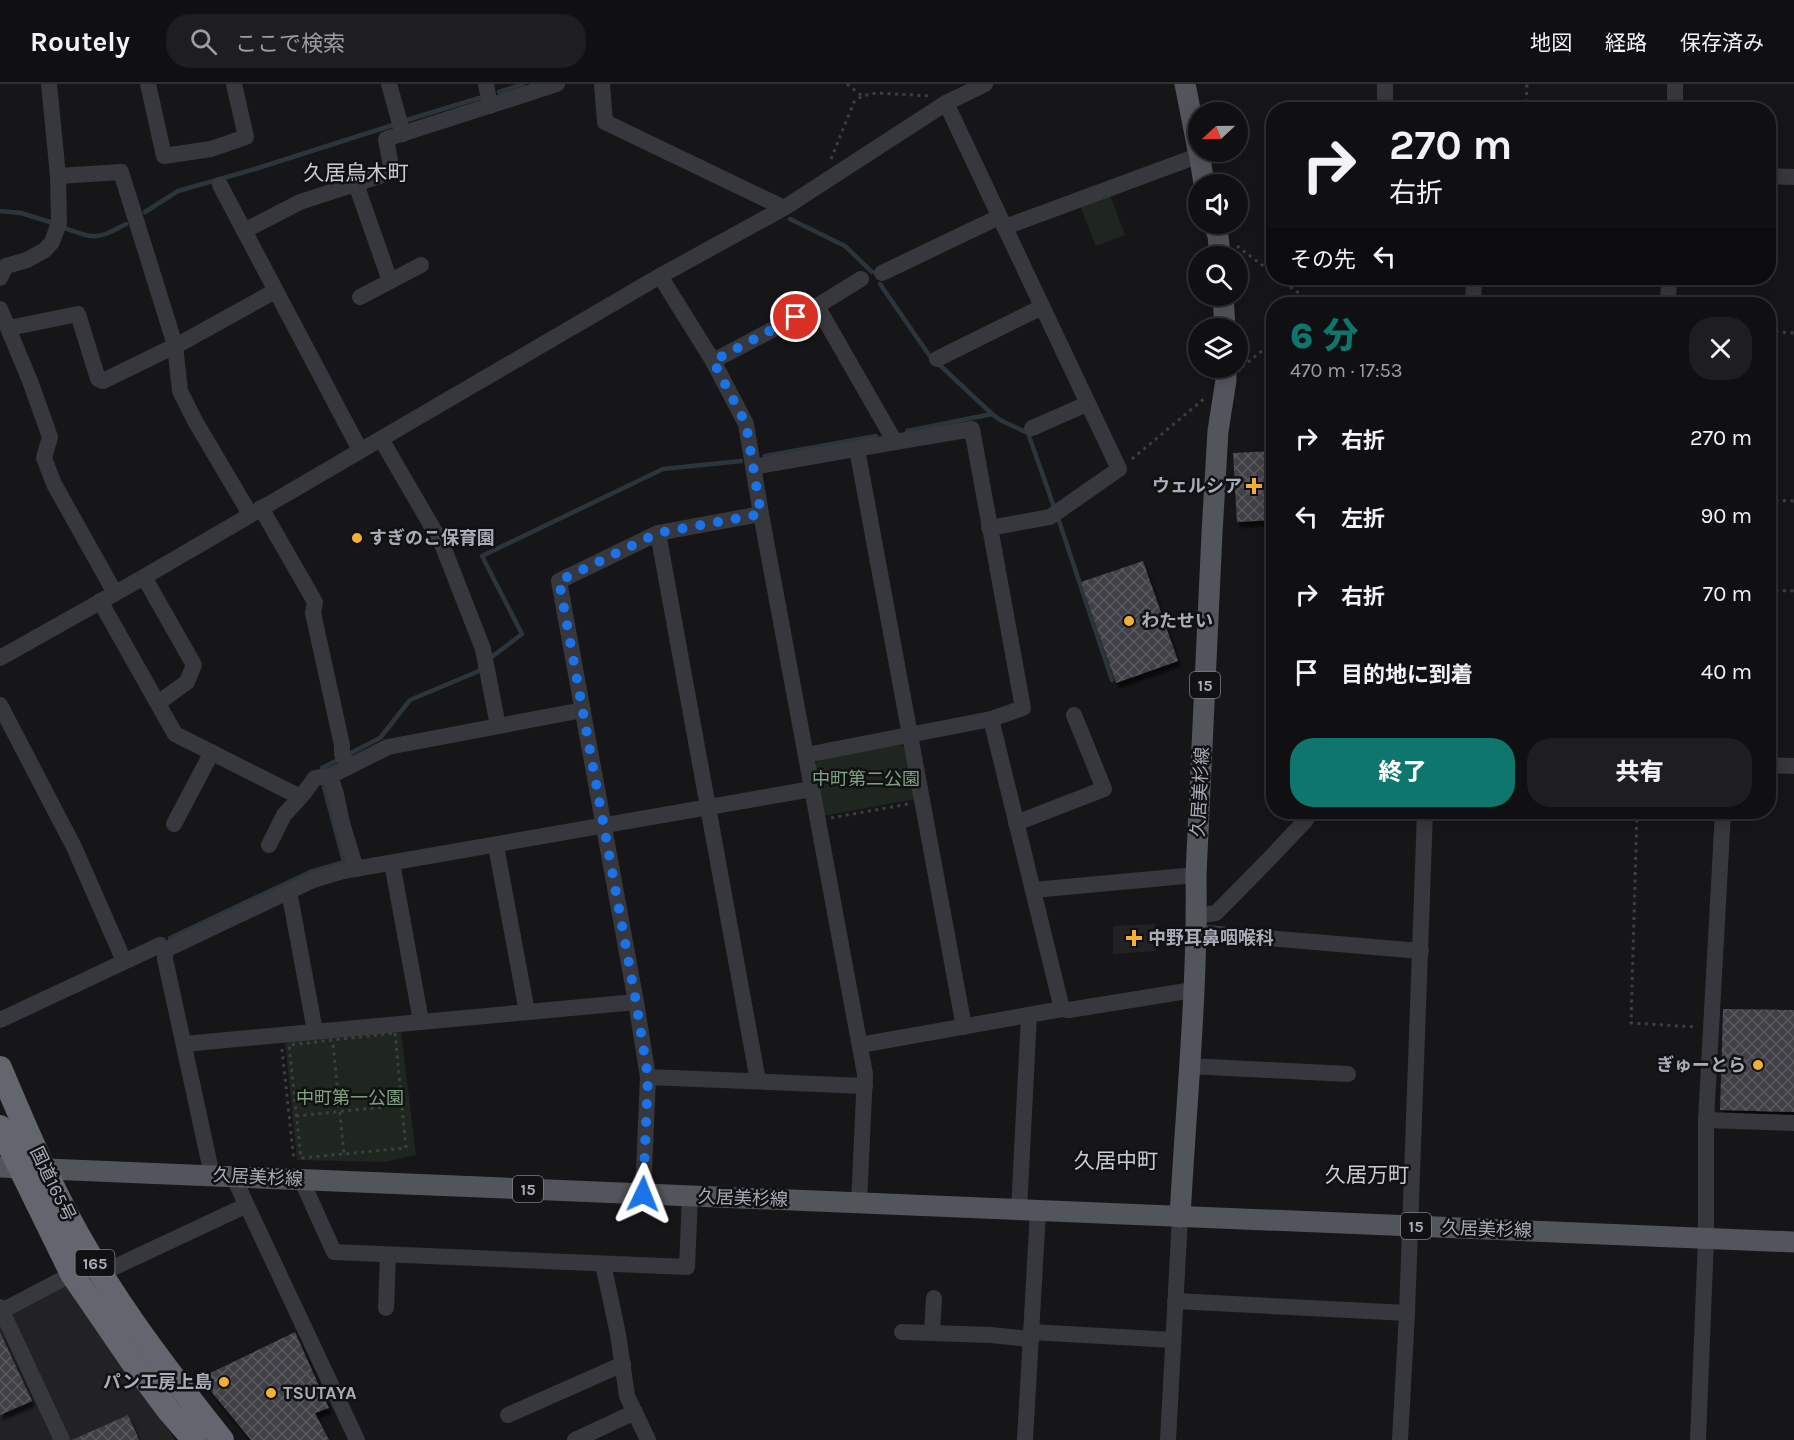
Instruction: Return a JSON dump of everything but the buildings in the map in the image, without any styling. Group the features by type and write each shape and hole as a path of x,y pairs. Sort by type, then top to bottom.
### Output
{"highway":[{"name":"国道165号","path":"0,1068 56,1195 102,1274 137,1329 222,1440"},
{"name":"国道165号","path":"0,1127 9,1167 72,1274 142,1375 194,1440"}],"main road":[{"path":"1185,84 1189,102"},
{"name":"久居美杉線","path":"1180,1217 1193,990 1196,875 1218,431 1225,378"},
{"name":"久居美杉線","path":"9,1167 222,1175 298,1171 643,1194 1794,1242"}],"street":[{"path":"2,269 27,260 45,250 52,242 60,223 50,84"},
{"path":"148,84 164,156 211,149 246,137 234,84"},
{"path":"389,84 403,134"},
{"path":"486,84 490,106"},
{"path":"244,231 300,202 392,172 387,139 557,84"},
{"path":"602,84 605,122 784,208"},
{"path":"0,658 144,577 660,276 784,208 946,103 985,84"},
{"path":"1385,102 1386,84"},
{"path":"1675,102 1676,84"},
{"path":"946,103 1119,469 1050,517 989,528"},
{"path":"882,273 1002,222 1188,156"},
{"path":"58,176 122,172 174,345 180,391 195,421 315,602 313,613 346,761"},
{"path":"1776,176 1794,177"},
{"path":"356,184 390,280"},
{"path":"220,185 360,450"},
{"path":"360,297 422,265"},
{"path":"660,276 713,361 746,424 860,1045 865,1086 859,1203"},
{"path":"713,361 817,306 861,279"},
{"path":"9,328 78,314 98,379 103,381 275,291"},
{"path":"817,306 895,442"},
{"path":"938,359 1042,307"},
{"path":"0,309 50,437 44,458 54,484 175,734 300,797"},
{"path":"1032,428 1087,404"},
{"path":"753,467 972,429 1023,708 991,719 806,755"},
{"path":"381,439 442,544 487,664 498,726"},
{"path":"857,449 964,1027"},
{"path":"643,1194 648,1077 559,581 658,533 761,514"},
{"path":"658,533 758,1082"},
{"path":"144,577 194,665 187,682 158,703"},
{"path":"0,705 74,847 124,961"},
{"path":"269,845 284,815 315,778 330,776 346,761 388,747 583,710"},
{"path":"1016,823 1104,789 1074,715"},
{"path":"991,719 1062,1009"},
{"path":"174,824 212,752"},
{"path":"1776,765 1794,766"},
{"path":"330,776 356,869"},
{"path":"165,950 313,880 356,869 812,789"},
{"path":"1196,924 1216,913 1306,819"},
{"path":"1400,1440 1407,1313 1425,819"},
{"path":"1698,1440 1706,1238 1706,1120 1723,819"},
{"path":"496,846 526,1012"},
{"path":"392,863 421,1021"},
{"path":"1033,890 1196,875"},
{"path":"289,891 315,1032"},
{"path":"1196,924 1421,951"},
{"path":"0,1020 160,945 165,950 184,1044 222,1175 245,1206 357,1440"},
{"path":"860,1045 1062,1009 1069,1010 1193,990"},
{"path":"184,1044 636,1002"},
{"path":"1025,1440 1031,1336 1028,1210 1029,1015"},
{"path":"1189,1066 1348,1074"},
{"path":"648,1077 865,1086"},
{"path":"1706,1120 1794,1123"},
{"path":"298,1171 334,1252 687,1267 690,1195"},
{"path":"102,1274 245,1206"},
{"path":"1168,1440 1180,1217"},
{"path":"386,1308 388,1255"},
{"path":"603,1264 627,1396 648,1440"},
{"path":"62,1440 1,1310 72,1274"},
{"path":"932,1332 933,1298"},
{"path":"1175,1301 1407,1313"},
{"path":"902,1332 1173,1340"},
{"path":"508,1415 622,1364"},
{"path":"576,1440 635,1412"}],"path":[{"path":"847,84 862,96"},
{"path":"1526,102 1527,84"},
{"path":"820,185 854,102 862,96 876,93 928,94 946,103"},
{"path":"1217,239 1235,245 1266,268"},
{"path":"1288,285 1304,297"},
{"path":"1776,332 1794,333"},
{"path":"1248,359 1266,347"},
{"path":"1119,469 1221,378"},
{"path":"1776,500 1794,501"},
{"path":"1776,590 1794,591"},
{"path":"818,820 922,801"},
{"path":"1637,819 1631,1023 1711,1027"},
{"path":"395,1033 402,1105 406,1148 301,1158 288,1045 395,1033"},
{"path":"281,1035 298,1171"},
{"path":"332,1040 344,1154"},
{"path":"296,1116 402,1105"}],"shaded area":[{"name":"中野耳鼻咽喉科","path":"1155,924 1156,951 1113,954 1113,926"},
{"path":"72,1274 175,1440 0,1440 0,1310"}],"green space":[{"path":"1109,192 1125,235 1096,246 1079,203"},
{"name":"中町第二公園","path":"899,745 905,748 915,799 823,816 814,766 818,760"},
{"name":"中町第一公園","path":"401,1031 416,1155 385,1162 297,1160 285,1042"}],"waterway":[{"path":"499,92 523,84"},
{"path":"407,120 479,98"},
{"path":"145,212 178,191 393,125"},
{"path":"0,211 21,213 50,222"},
{"path":"790,219 845,246 872,272"},
{"path":"64,228 96,236 126,224"},
{"path":"880,284 929,355 992,414 1028,433 1054,507"},
{"path":"907,431 992,414"},
{"path":"765,456 876,436"},
{"path":"489,659 522,634 482,556 663,469 741,461"},
{"path":"1058,518 1112,680"},
{"path":"322,768 380,738 410,700 479,671 481,668"},
{"path":"170,938 310,872 344,862 324,787"}],"place":[{"name":"ウェルシア","path":"1254,486"},
{"name":"すぎのこ保育園","path":"357,538"},
{"name":"わたせい","path":"1129,621"},
{"name":"中野耳鼻咽喉科","path":"1134,938"},
{"name":"ぎゅーとら","path":"1758,1065"},
{"name":"パン工房上島","path":"224,1382"},
{"name":"TSUTAYA","path":"271,1393"}],"district":[{"name":"久居烏木町","path":"356,173"},
{"name":"久居中町","path":"1116,1161"},
{"name":"久居万町","path":"1367,1175"}],"route":[{"path":"643,1194 648,1077 559,581 658,533 761,514 746,424 713,361 796,317"}]}
